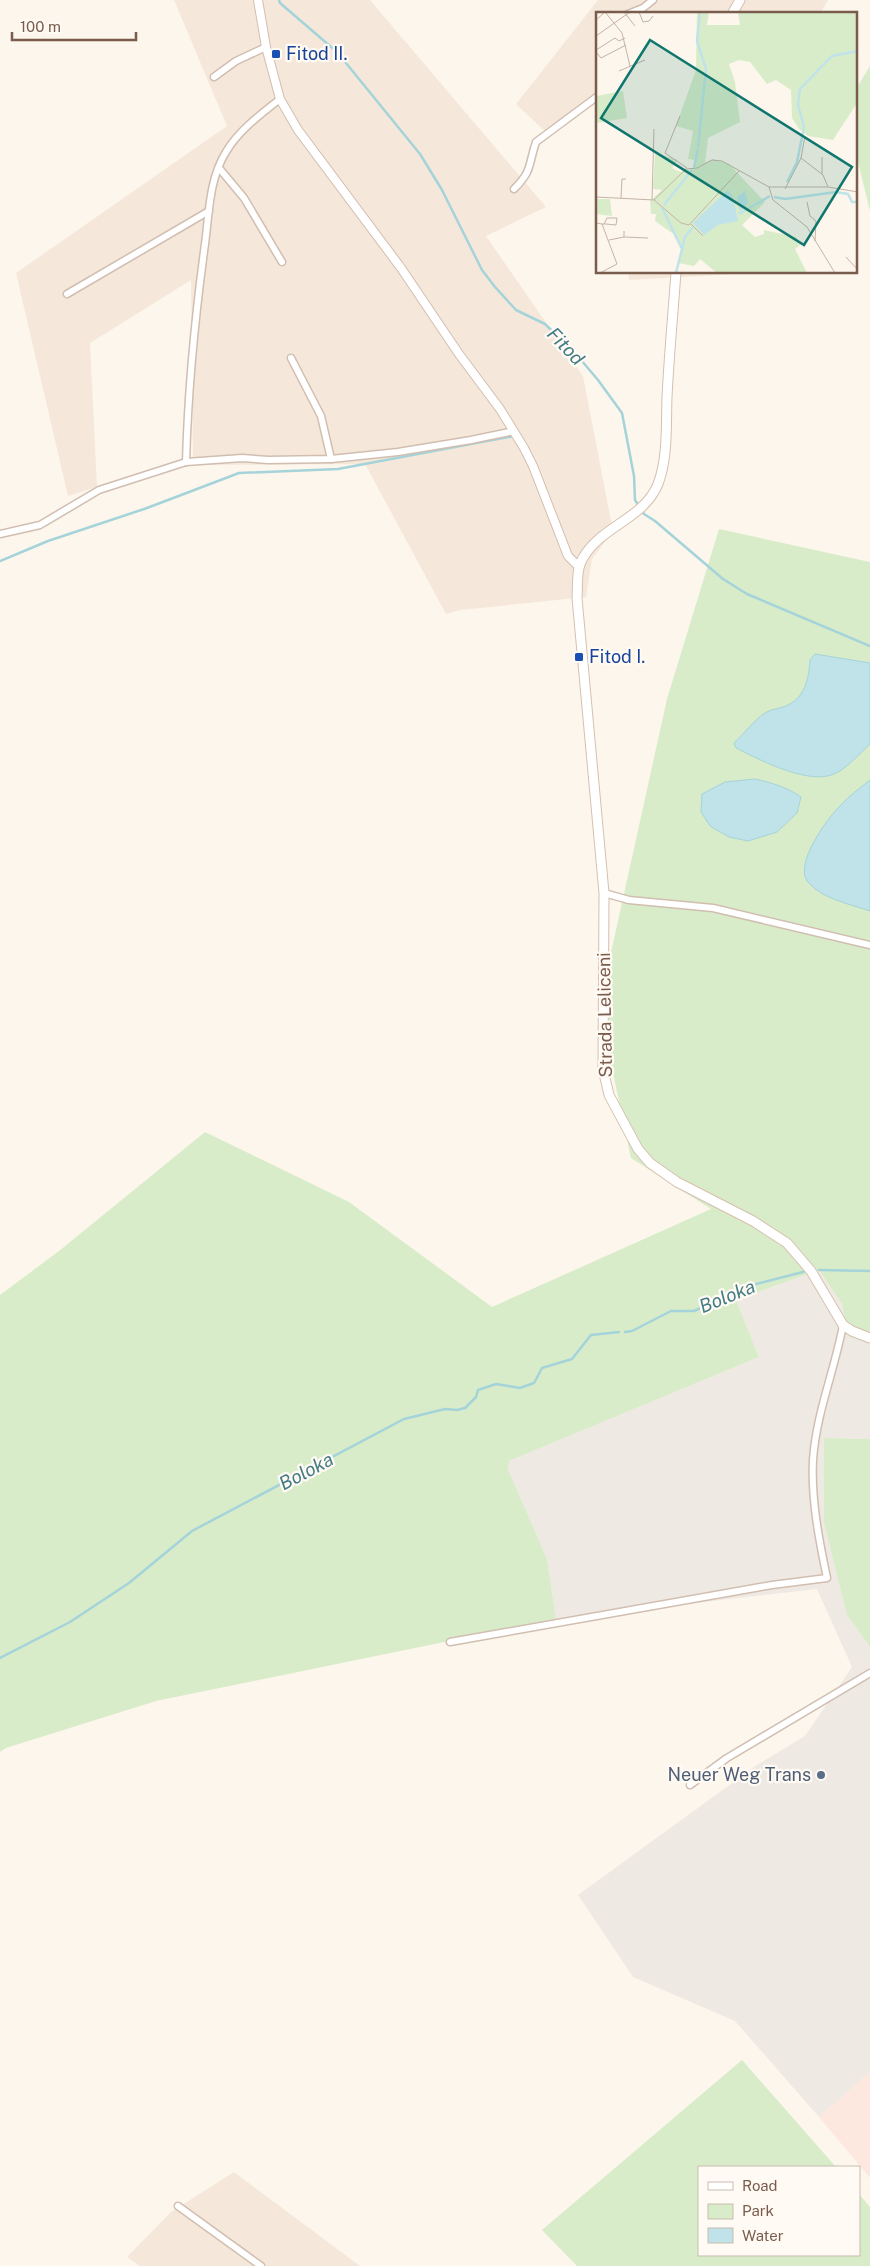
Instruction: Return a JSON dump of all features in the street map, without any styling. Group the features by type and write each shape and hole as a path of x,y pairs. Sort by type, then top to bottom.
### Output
{"main road":[{"path":"733,12 740,0"},
{"path":"579,567 586,553 598,540 640,509 654,493 662,469 676,274"},
{"name":"Strada Leliceni","path":"579,567 576,598 604,893 603,1069 605,1082 615,1108 638,1149 656,1169 677,1182 753,1221 792,1247 811,1271 843,1325"},
{"path":"843,1325 852,1331 870,1338"}],"street":[{"path":"258,0 266,47 280,100 298,130 401,268 514,431 533,466 568,556 579,567"},
{"path":"633,12 643,8 653,0"},
{"path":"214,77 236,61 266,47"},
{"path":"514,189 525,178 530,168 536,142 596,97"},
{"path":"186,462 191,357 209,211 219,168 232,143 263,113 280,100"},
{"path":"219,168 244,198 282,262"},
{"path":"67,294 209,211"},
{"path":"291,358 321,416 331,459"},
{"path":"0,534 40,526 99,490 186,462 242,458 268,460 331,459 398,452 514,431"},
{"path":"604,893 629,900 713,908 870,945"},
{"path":"450,1642 762,1587 827,1578 817,1534 813,1460 821,1417 843,1325"},
{"path":"690,1785 727,1758 870,1673"},
{"path":"178,2206 261,2266"}],"shaded area":[{"path":"174,0 370,0 546,207 486,236 583,376 613,531 592,559 586,597 461,610 446,614 365,464 193,465 191,280 90,343 97,487 68,496 16,273 227,126"},
{"path":"598,0 828,0 821,12 596,12 596,99 550,136 516,104"},
{"path":"628,274 738,274 629,280"},
{"path":"819,1270 842,1304 849,1336 870,1344 870,1439 825,1438 847,1615 870,1647 870,2072 819,2117 735,2021 633,1977 578,1895 757,1765 805,1736 852,1667 817,1589 556,1619 547,1559 508,1469 509,1461 759,1357 736,1300"},
{"path":"870,2072 870,2178 860,2166 819,2117"},
{"path":"234,2172 360,2266 140,2266 127,2257 171,2212"}],"green space":[{"path":"870,66 870,211 858,162 858,86"},
{"path":"719,529 870,562 870,1344 848,1336 842,1304 819,1270 736,1300 759,1357 509,1461 508,1469 547,1559 556,1619 156,1701 6,1748 0,1752 0,1295 59,1251 205,1132 349,1202 492,1307 711,1209 631,1158 599,1007 667,699"},
{"path":"824,1438 870,1439 870,1647 847,1615 824,1522"},
{"path":"742,2060 835,2166 698,2166 698,2256 860,2256 860,2195 870,2207 870,2266 577,2266 542,2230"}],"water":[{"path":"815,654 870,663 870,744 838,772 827,776 815,777 801,775 772,765 736,748 734,743 768,711 787,706 800,696 806,685 810,660"},
{"path":"755,779 779,786 801,797 797,813 777,832 748,841 729,837 710,826 701,812 702,794 725,782"},
{"path":"870,780 870,911 828,897 814,888 808,882 805,874 805,864 808,853 828,820 844,802"}],"waterway":[{"name":"Fitod","path":"279,0 280,3 337,52 420,154 442,190 482,270 495,287 516,310 545,324 576,354 622,413 634,476 635,500 644,514 655,521 723,579 747,594 870,646"},
{"path":"0,561 48,541 147,508 239,473 338,469 514,436"},
{"name":"Boloka","path":"819,1270 870,1271"},
{"name":"Boloka","path":"625,1332 632,1331 671,1311 694,1311 756,1284 803,1272"},
{"name":"Boloka","path":"0,1658 70,1622 129,1583 192,1531 404,1419 445,1409 457,1410 465,1408 476,1397 478,1390 496,1384 520,1388 534,1383 542,1368 572,1359 591,1335 619,1332"}],"place":[{"name":"Fitod II.","path":"276,54"},
{"name":"Fitod I.","path":"579,657"},
{"name":"Neuer Weg Trans","path":"821,1775"}]}
